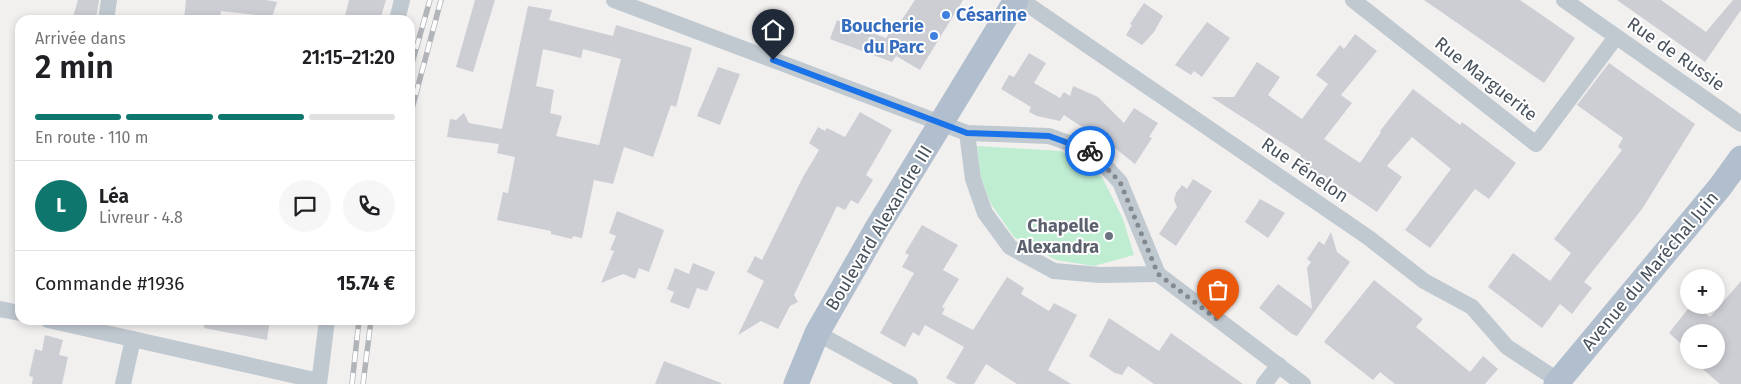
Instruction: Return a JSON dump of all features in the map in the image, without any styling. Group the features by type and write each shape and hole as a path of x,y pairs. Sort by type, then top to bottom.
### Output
{"main road":[{"name":"Boulevard Alexandre III","path":"796,384 817,333 877,228 1016,0"},
{"name":"Avenue du Maréchal Juin","path":"1558,382 1741,158"}],"street":[{"path":"107,15 109,0"},
{"path":"398,15 402,0"},
{"path":"614,0 967,133 1049,136 1091,151 1120,182 1158,274 1303,384"},
{"name":"Rue Fénelon","path":"1021,0 1345,222 1424,280 1472,307 1507,347 1558,382"},
{"name":"Rue Marguerite","path":"1353,0 1536,144 1616,37"},
{"name":"Rue de Russie","path":"1564,0 1741,124"},
{"path":"967,133 973,179 985,213 1010,247 1054,271 1100,276 1158,274"},
{"path":"0,309 15,312"},
{"path":"77,325 319,382 326,325"},
{"path":"817,333 910,384"},
{"path":"123,384 133,339"},
{"path":"1264,384 1279,366"}],"green space":[{"path":"977,146 1061,151 1102,177 1123,219 1134,255 1094,266 1056,260 1014,237 991,204 981,178"}],"building":[{"path":"78,0 99,0 97,15 74,15"},
{"path":"186,0 266,0 277,2 273,15 221,11 221,15 184,15"},
{"path":"349,0 386,0 382,15 345,15"},
{"path":"475,0 495,0 473,72 456,67"},
{"path":"915,0 963,0 920,70 896,56 892,62 830,39 837,20 886,38 892,29 895,30"},
{"path":"1424,0 1520,0 1575,38 1544,83"},
{"path":"1617,0 1661,0 1706,32 1733,0 1741,0 1741,10 1705,62"},
{"path":"1144,3 1163,16 1154,32 1142,45 1126,35 1132,25 1130,24"},
{"path":"528,6 552,10 549,20 613,36 616,25 692,48 676,107 671,105 653,157 624,147 613,184 594,180 582,238 573,236 572,239 551,234 551,231 497,220 503,192 508,193 515,157 497,153 499,144 447,137 450,119 456,120 464,113 469,123 502,129","holes":["543,49 581,58 583,49 621,59 599,145 556,136 562,116 550,113 554,90 536,86"]},
{"path":"1207,22 1230,38 1202,77 1194,71 1191,75 1175,65"},
{"path":"1355,34 1377,51 1341,95 1352,103 1324,139 1360,163 1380,131 1413,89 1460,125 1462,122 1516,163 1489,199 1475,189 1430,248 1405,230 1451,169 1412,137 1387,166 1402,177 1377,212 1321,174 1319,177 1296,162 1301,155 1211,97 1234,97 1257,62 1280,77 1268,95 1302,119 1328,84 1316,75 1340,45 1344,49"},
{"path":"1029,53 1046,63 1034,83 1060,98 1064,92 1070,96 1073,86 1098,97 1124,123 1134,108 1158,123 1149,137 1152,138 1135,164 1106,141 1108,136 1079,125 1064,115 1060,121 1037,116 1029,112 1031,107 1001,89 1009,75 1014,77"},
{"path":"1609,63 1695,124 1642,209 1584,282 1592,288 1572,314 1560,304 1542,328 1488,287 1513,253 1550,281 1571,253 1554,239 1622,150 1618,147 1623,138 1577,105"},
{"path":"718,67 740,74 720,125 697,116"},
{"path":"860,112 892,130 866,175 873,180 858,204 851,200 845,210 837,206 794,295 798,302 790,306 778,329 761,321 738,335 764,281 747,272 755,256 762,260 803,177 819,150 809,143 818,127 825,131 827,128 845,137"},
{"path":"1193,179 1212,191 1176,246 1159,234 1177,207 1174,200 1176,193 1182,185 1187,189"},
{"path":"1260,199 1285,213 1268,238 1245,222"},
{"path":"617,211 664,230 649,272 639,268 635,279 623,274 601,283 614,251 610,250 616,236 609,233"},
{"path":"922,225 958,245 943,270 959,279 942,307 945,308 942,314 973,330 1007,277 1024,288 1021,294 1049,311 1054,303 1077,315 1048,370 1071,384 1017,384 986,364 974,384 957,384 946,378 964,347 925,325 919,336 913,332 905,347 880,333 914,273 902,267 909,255 905,253"},
{"path":"1331,232 1337,252 1350,262 1297,336 1259,308 1278,284 1312,309 1307,268 1311,262 1307,259 1319,241 1324,245"},
{"path":"693,263 715,272 707,291 697,288 689,309 670,302 674,292 667,289 675,268 689,274"},
{"path":"1374,280 1423,319 1416,327 1470,372 1483,356 1498,369 1485,384 1395,384 1380,372 1373,380 1324,342"},
{"path":"1741,281 1741,384 1720,384 1702,369 1725,369 1725,324 1680,324 1680,343 1669,333 1684,314 1706,314 1710,317 1713,314 1725,314 1725,300"},
{"path":"1109,318 1159,351 1171,333 1243,384 1154,384 1128,366 1122,375 1115,373 1089,356"},
{"path":"204,325 269,325 267,340 204,328"},
{"path":"45,335 63,340 59,355 68,357 62,384 32,384 33,377 29,376 35,349 42,351"},
{"path":"664,361 721,383 721,384 655,384"}],"railway":[{"path":"415,52 430,0"},
{"path":"415,97 441,0"},
{"path":"352,384 358,325"},
{"path":"363,384 370,325"}],"way so far":[{"path":"1090,151 1120,182 1158,274 1218,320"}],"place":[{"name":"Césarine","path":"946,15"},
{"name":"Boucherie du Parc","path":"934,36"},
{"name":"Chapelle Alexandra","path":"1109,236"}],"route":[{"path":"773,60 967,133 1049,136 1090,151"}]}
